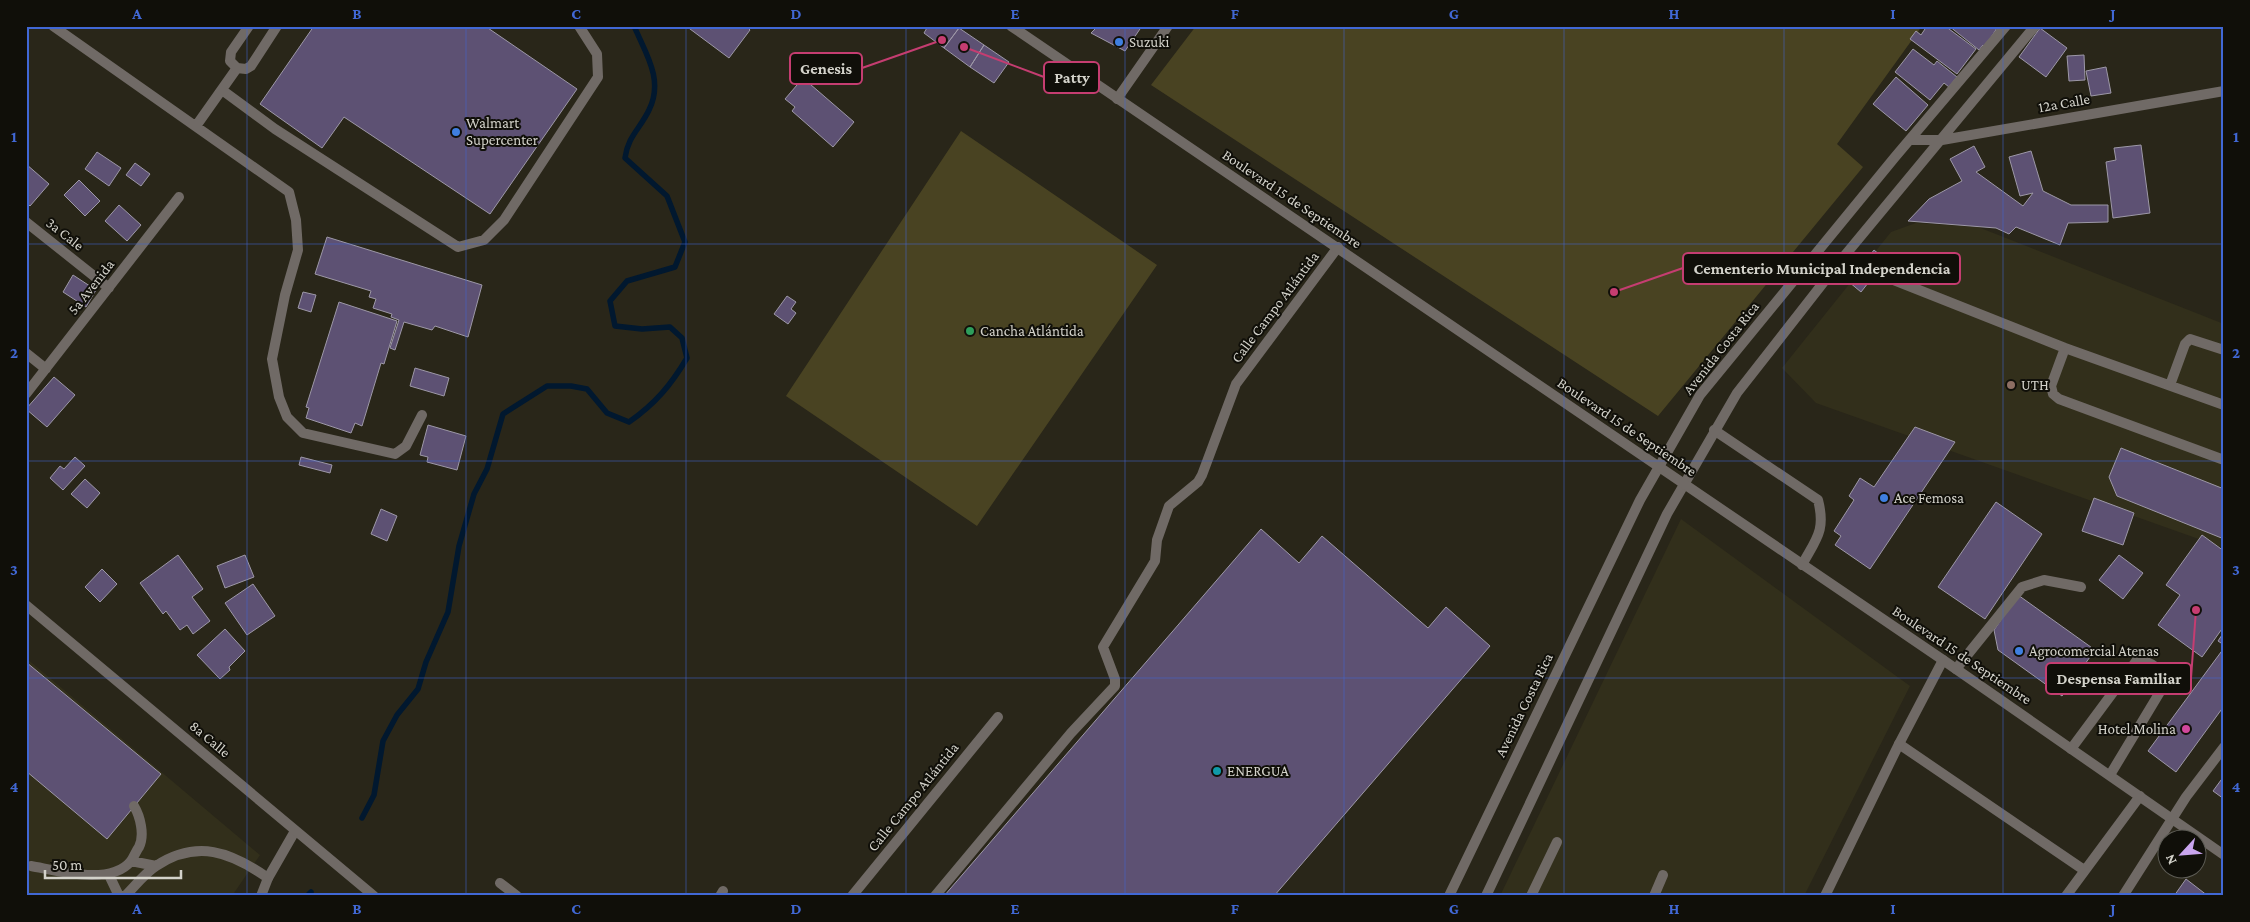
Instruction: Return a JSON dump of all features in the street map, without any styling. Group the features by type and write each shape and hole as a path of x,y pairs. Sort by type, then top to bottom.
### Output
{"street":[{"path":"53,26 289,192 296,220 298,250 285,295 272,359 279,398 287,417 303,434 395,454 406,446 422,414"},
{"path":"249,26 231,52 230,62 237,68 246,69 251,66 277,26"},
{"path":"222,90 275,129 458,247 484,240 504,220 598,77 597,54 579,26"},
{"name":"Boulevard 15 de Septiembre","path":"1011,26 1943,660 2224,855"},
{"path":"1116,99 1168,26"},
{"name":"Avenida Costa Rica","path":"1449,896 1640,500 1700,395 2006,26"},
{"path":"1486,896 1667,514 1737,393 1842,260 2035,26"},
{"path":"196,126 237,68"},
{"name":"12a Calle","path":"1910,140 1942,140 2224,91"},
{"name":"5a Avenida","path":"26,394 179,197"},
{"name":"3a Cale","path":"26,222 109,288"},
{"name":"Calle Campo Atlántida","path":"935,896 1070,733 1115,686 1115,680 1103,647 1155,561 1157,540 1169,506 1198,482 1236,384 1338,247"},
{"path":"1842,260 1861,267"},
{"path":"1876,273 2065,348 2224,405"},
{"path":"2170,385 2185,344 2190,339 2224,350"},
{"path":"2065,348 2051,386 2053,394 2059,399 2224,460"},
{"path":"26,353 46,369"},
{"path":"1714,430 1818,500 1822,517 1821,530 1802,565"},
{"path":"1956,669 2022,587 2044,580 2081,587"},
{"name":"8a Calle","path":"26,605 374,896"},
{"path":"1825,896 1899,744 1943,660"},
{"path":"2071,748 2137,660 2146,661 2163,673 2166,682 2110,775"},
{"name":"Calle Campo Atlántida","path":"852,896 998,717"},
{"path":"1899,744 2084,870"},
{"path":"2123,896 2172,818 2224,748"},
{"path":"2066,896 2140,796"},
{"path":"31,866 69,873 110,875 131,861 141,842 139,815 134,806"},
{"path":"261,896 268,878 295,831"},
{"path":"1531,896 1557,842"},
{"path":"125,896 156,866 189,851 213,851 257,870 268,878"},
{"path":"131,861 156,866"},
{"path":"110,875 119,896"},
{"path":"1654,896 1663,876"},
{"path":"500,884 517,896"}],"shaded area":[{"path":"1196,26 1922,26 1837,144 1863,167 1658,416 1151,85"},
{"name":"Cancha Atlántida","path":"961,131 1157,265 977,526 786,396"},
{"name":"UTH","path":"1916,223 1978,227 2224,324 2224,548 1816,403 1782,368 1891,232"},
{"path":"1681,519 1910,686 1804,896 1500,896"},
{"path":"26,658 260,855 232,896 26,896"}],"building":[{"name":"Walmart Supercenter","path":"314,26 485,26 577,89 490,214 344,117 322,148 260,104"},
{"path":"686,26 746,26 750,30 729,58"},
{"path":"928,26 957,26 959,28 944,48 924,33"},
{"name":"Suzuki","path":"1098,26 1142,26 1125,51 1091,33"},
{"path":"1927,26 1945,26 1976,49 1957,74 1910,39 1916,31 1921,35"},
{"path":"1949,26 1994,26 1997,28 1985,47 1983,45 1979,50"},
{"path":"959,28 984,45 970,67 944,48"},
{"path":"2040,28 2067,48 2046,77 2019,57"},
{"path":"984,45 1009,62 994,83 970,67"},
{"path":"1913,49 1934,65 1937,61 1957,77 1949,87 1944,83 1930,100 1895,72"},
{"path":"2084,55 2085,80 2069,81 2067,56"},
{"path":"2106,67 2111,93 2091,96 2086,71"},
{"path":"1896,77 1928,105 1906,131 1873,104"},
{"path":"803,78 854,122 833,147 792,111 795,107 785,99"},
{"path":"2141,145 2150,213 2113,218 2106,162 2116,160 2114,148"},
{"path":"1974,146 1985,167 1976,172 2023,206 2033,193 2020,196 2009,157 2031,151 2043,191 2071,205 2108,205 2108,222 2068,223 2060,245 2016,227 2009,234 1996,228 1908,221 1929,199 1962,181 1950,159"},
{"path":"97,152 121,168 109,186 85,169"},
{"path":"135,163 150,174 141,186 126,175"},
{"path":"26,164 49,184 30,206 26,202"},
{"path":"79,180 100,201 85,216 64,195"},
{"path":"119,205 141,225 127,241 105,221"},
{"path":"327,237 482,285 468,337 435,326 432,330 404,322 395,350 390,348 399,320 391,317 392,314 373,308 376,299 369,297 371,291 315,274"},
{"path":"1874,250 1886,260 1861,292 1849,282"},
{"path":"73,275 96,290 86,307 63,292"},
{"path":"303,292 316,295 311,312 298,308"},
{"path":"787,296 796,302 791,309 796,313 788,324 774,314"},
{"path":"339,302 397,321 384,364 381,363 362,426 355,423 351,433 306,418 309,408 306,407"},
{"path":"415,368 449,378 444,396 410,386"},
{"path":"54,377 75,395 47,427 26,409"},
{"path":"428,425 466,436 457,470 427,462 428,457 420,455"},
{"name":"Ace Femosa","path":"1915,427 1955,442 1870,569 1835,545 1841,536 1834,531 1854,500 1849,496 1860,478 1874,487"},
{"path":"2121,448 2224,489 2224,539 2117,496 2109,477"},
{"path":"75,457 85,466 63,490 50,478 60,466 64,469"},
{"path":"301,457 332,465 330,473 299,465"},
{"path":"85,479 100,493 87,508 71,494"},
{"path":"2094,498 2134,513 2123,545 2082,531"},
{"path":"1996,502 2042,534 1985,619 1938,587"},
{"path":"381,509 397,516 387,541 371,534"},
{"name":"ENERGUA","path":"1261,529 1299,563 1322,536 1428,628 1446,607 1490,646 1274,896 944,896"},
{"path":"2202,535 2224,551 2224,626 2202,657 2158,625 2180,595 2166,585"},
{"path":"178,555 203,589 192,597 210,621 193,634 187,625 180,630 166,611 163,614 140,583"},
{"path":"245,555 254,577 225,588 217,566"},
{"path":"2119,555 2143,573 2123,599 2099,580"},
{"path":"102,569 117,584 100,602 85,587"},
{"path":"253,584 275,616 247,635 225,603"},
{"path":"2018,595 2095,650 2062,696 1998,650 1994,630"},
{"path":"225,629 245,651 220,679 197,655"},
{"path":"2224,632 2224,645 2218,641"},
{"name":"Hotel Molina","path":"2224,648 2224,706 2176,772 2148,751"},
{"path":"26,662 161,774 107,839 26,771"},
{"path":"2224,776 2224,799 2213,791"},
{"path":"2185,880 2187,880 2208,896 2174,896"}],"waterway":[{"path":"362,818 374,795 383,741 397,715 418,689 426,662 448,612 459,546 474,494 487,469 503,414 547,386 571,386 587,389 607,413 629,422 662,393 687,358 682,338 670,327 642,329 615,326 610,301 627,281 675,267 685,242 667,196 625,158 632,138 646,117 655,88 652,67 634,26"},
{"path":"307,896 311,892"}],"place":[{"name":"Genesis","path":"942,40"},
{"name":"Suzuki","path":"1119,42"},
{"name":"Patty","path":"964,47"},
{"name":"Walmart Supercenter","path":"456,132"},
{"name":"Cementerio Municipal Independencia","path":"1614,292"},
{"name":"Cancha Atlántida","path":"970,331"},
{"name":"UTH","path":"2011,385"},
{"name":"Ace Femosa","path":"1884,498"},
{"name":"Despensa Familiar","path":"2196,610"},
{"name":"Agrocomercial Atenas","path":"2019,651"},
{"name":"Hotel Molina","path":"2186,729"},
{"name":"ENERGUA","path":"1217,771"}]}
